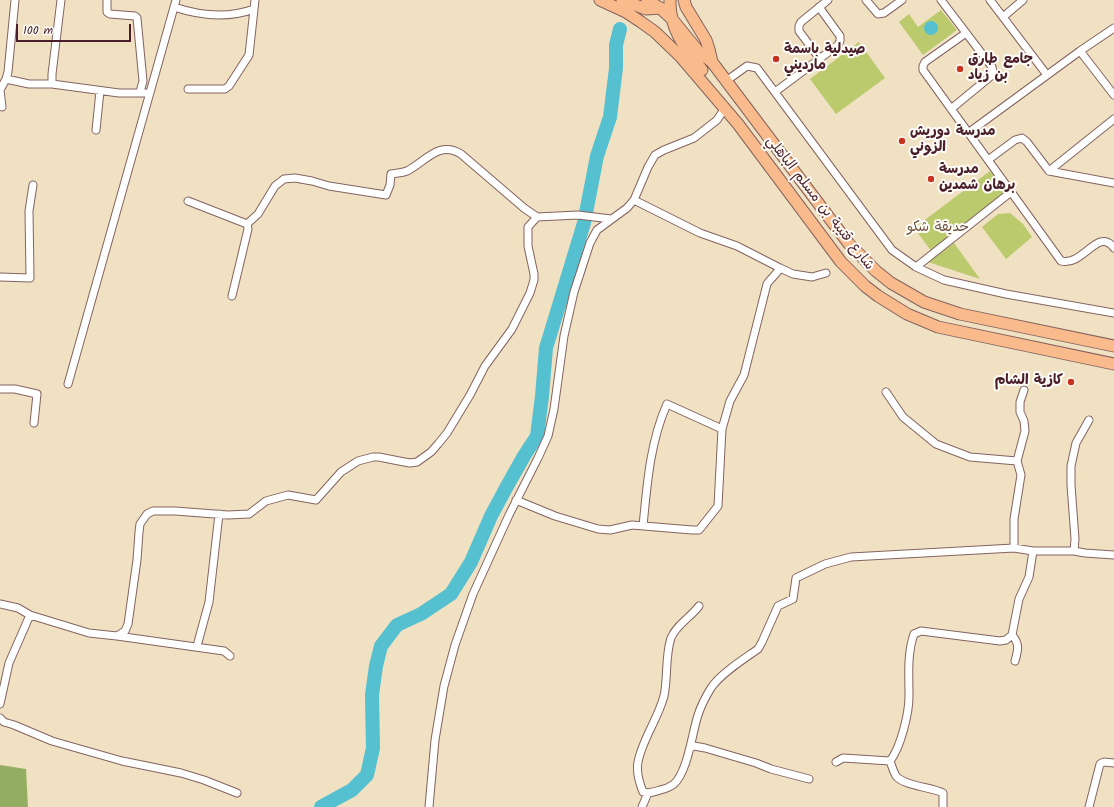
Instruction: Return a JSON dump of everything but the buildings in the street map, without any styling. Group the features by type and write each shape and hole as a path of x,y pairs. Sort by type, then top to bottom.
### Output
{"main road":[{"name":"شارع قتيبة بن مسلم الباهلي","path":"600,0 626,12 655,32 680,56 725,108 755,146 842,262 865,286 892,306 938,327 1114,364"},
{"path":"622,0 646,9 668,3"},
{"path":"647,0 668,3"},
{"path":"684,0 686,7 706,40 712,62"},
{"path":"668,3 680,41 739,118 755,146"},
{"name":"شارع قتيبة بن مسلم الباهلي","path":"672,19 699,52 712,62 849,244 871,267 891,283 924,302 960,314 1114,346"}],"street":[{"path":"2,107 0,90 6,79 15,0"},
{"path":"52,84 61,0"},
{"path":"107,0 107,12 110,14 135,16 137,18 143,81 140,92"},
{"path":"188,89 225,89 229,86 249,55 255,0"},
{"path":"820,59 799,31 798,26 828,0"},
{"path":"866,0 878,14 884,14 902,0"},
{"path":"941,0 992,67 993,72 991,76 951,109"},
{"path":"990,0 1047,76"},
{"path":"1003,17 1024,0"},
{"path":"68,384 175,3 198,14 216,16 233,15 254,9"},
{"path":"775,92 838,45 840,36 819,7"},
{"path":"968,133 1114,28"},
{"path":"966,33 925,62 923,70 1062,260 1073,262 1098,242 1105,241 1111,244 1114,248"},
{"path":"1080,51 1114,95"},
{"path":"726,81 747,66 757,68 892,250 916,267 944,280 1006,294 1114,313"},
{"path":"6,79 29,84 52,84 100,92 150,93"},
{"path":"96,130 100,92"},
{"path":"429,807 439,713 456,639 473,594 516,500 548,436 554,409 564,336 574,292 590,243 597,230 627,208 634,200 648,167 655,155 694,138 717,120 725,108"},
{"path":"1049,171 1114,119"},
{"path":"988,160 1015,140 1022,138 1027,142 1049,171 1114,183"},
{"path":"247,224 258,214 275,186 284,179 295,178 312,180 329,186 386,195 390,185 391,174 406,171 431,154 443,149 454,150 461,154 524,208 537,217 578,215 612,219"},
{"path":"0,277 30,278 29,217 33,185"},
{"path":"916,267 1011,192"},
{"path":"634,200 700,233 737,246 793,274 812,276 826,273"},
{"path":"188,201 247,224"},
{"path":"117,636 125,631 128,624 137,560 139,532 143,517 147,514 153,511 175,511 219,514 249,514 266,500 288,495 316,500 342,472 365,458 379,457 410,463 416,462 431,452 447,433 470,395 485,366 512,329 530,293 534,280 534,274 528,246 528,227 537,217"},
{"path":"232,296 248,229 247,224"},
{"path":"516,500 556,516 598,529 610,530 632,525 699,530 718,506 722,429 730,401 744,375 763,294 770,279 776,275 780,268"},
{"path":"0,389 15,389 37,394 34,423"},
{"path":"1014,548 1014,519 1021,475 1017,461 1025,432 1024,421 1020,412 1020,402 1024,390"},
{"path":"886,392 903,418 936,444 970,457 1017,461"},
{"path":"643,526 650,463 660,420 667,404 722,429"},
{"path":"1074,551 1075,539 1071,466 1076,444 1089,420"},
{"path":"197,646 209,602 219,514"},
{"path":"699,606 675,631 669,646 664,695 655,722 640,752 637,763 637,774 643,792 648,793 666,789 673,785 677,780 682,771 690,748 697,716 711,688 717,681 758,648 778,606 793,599 796,578 825,564 850,557 1014,548 1033,551 1074,551 1114,555"},
{"path":"890,761 895,755 903,731 908,707 908,665 914,634 921,631 1000,641 1006,640 1012,635 1018,599 1029,577 1033,551"},
{"path":"0,604 18,608 30,615 88,633 197,646 224,651 230,656"},
{"path":"0,704 9,663 30,615"},
{"path":"1012,635 1017,640 1018,644 1016,662"},
{"path":"0,718 4,722 14,724 52,741 122,761 181,773 237,793"},
{"path":"690,748 694,746 705,748 771,769 810,779"},
{"path":"836,762 843,758 890,761"},
{"path":"890,761 897,777 905,782 943,793 943,807"},
{"path":"1089,807 1100,764 1104,762 1114,763"},
{"path":"642,807 648,793"}],"green space":[{"path":"941,10 957,30 923,55 899,22 909,14 918,27"},
{"path":"859,42 885,78 836,114 810,79"},
{"name":"حديقة شكو","path":"990,171 1007,193 932,252 914,228"},
{"path":"1010,213 1023,224 1032,237 1006,259 982,227 998,214"},
{"path":"954,243 980,279 928,262"},
{"path":"0,765 26,769 28,807 0,807"}],"water":[{"path":"931,21 936,23 938,28 936,33 931,35 926,33 924,28 926,23"}],"waterway":[{"path":"321,807 352,790 367,775 373,748 372,695 376,666 381,646 397,625 421,614 451,594 471,562 491,516 506,488 537,436 546,348 584,223 597,156 610,117 616,68 616,45 620,29"}],"place":[{"name":"صيدلية باسمة مارديني","path":"776,59"},
{"name":"جامع طارق بن زياد","path":"960,69"},
{"name":"مدرسة دوريش الزوني","path":"902,141"},
{"name":"مدرسة برهان شمدين","path":"931,179"},
{"name":"كازية الشام","path":"1071,382"}]}
